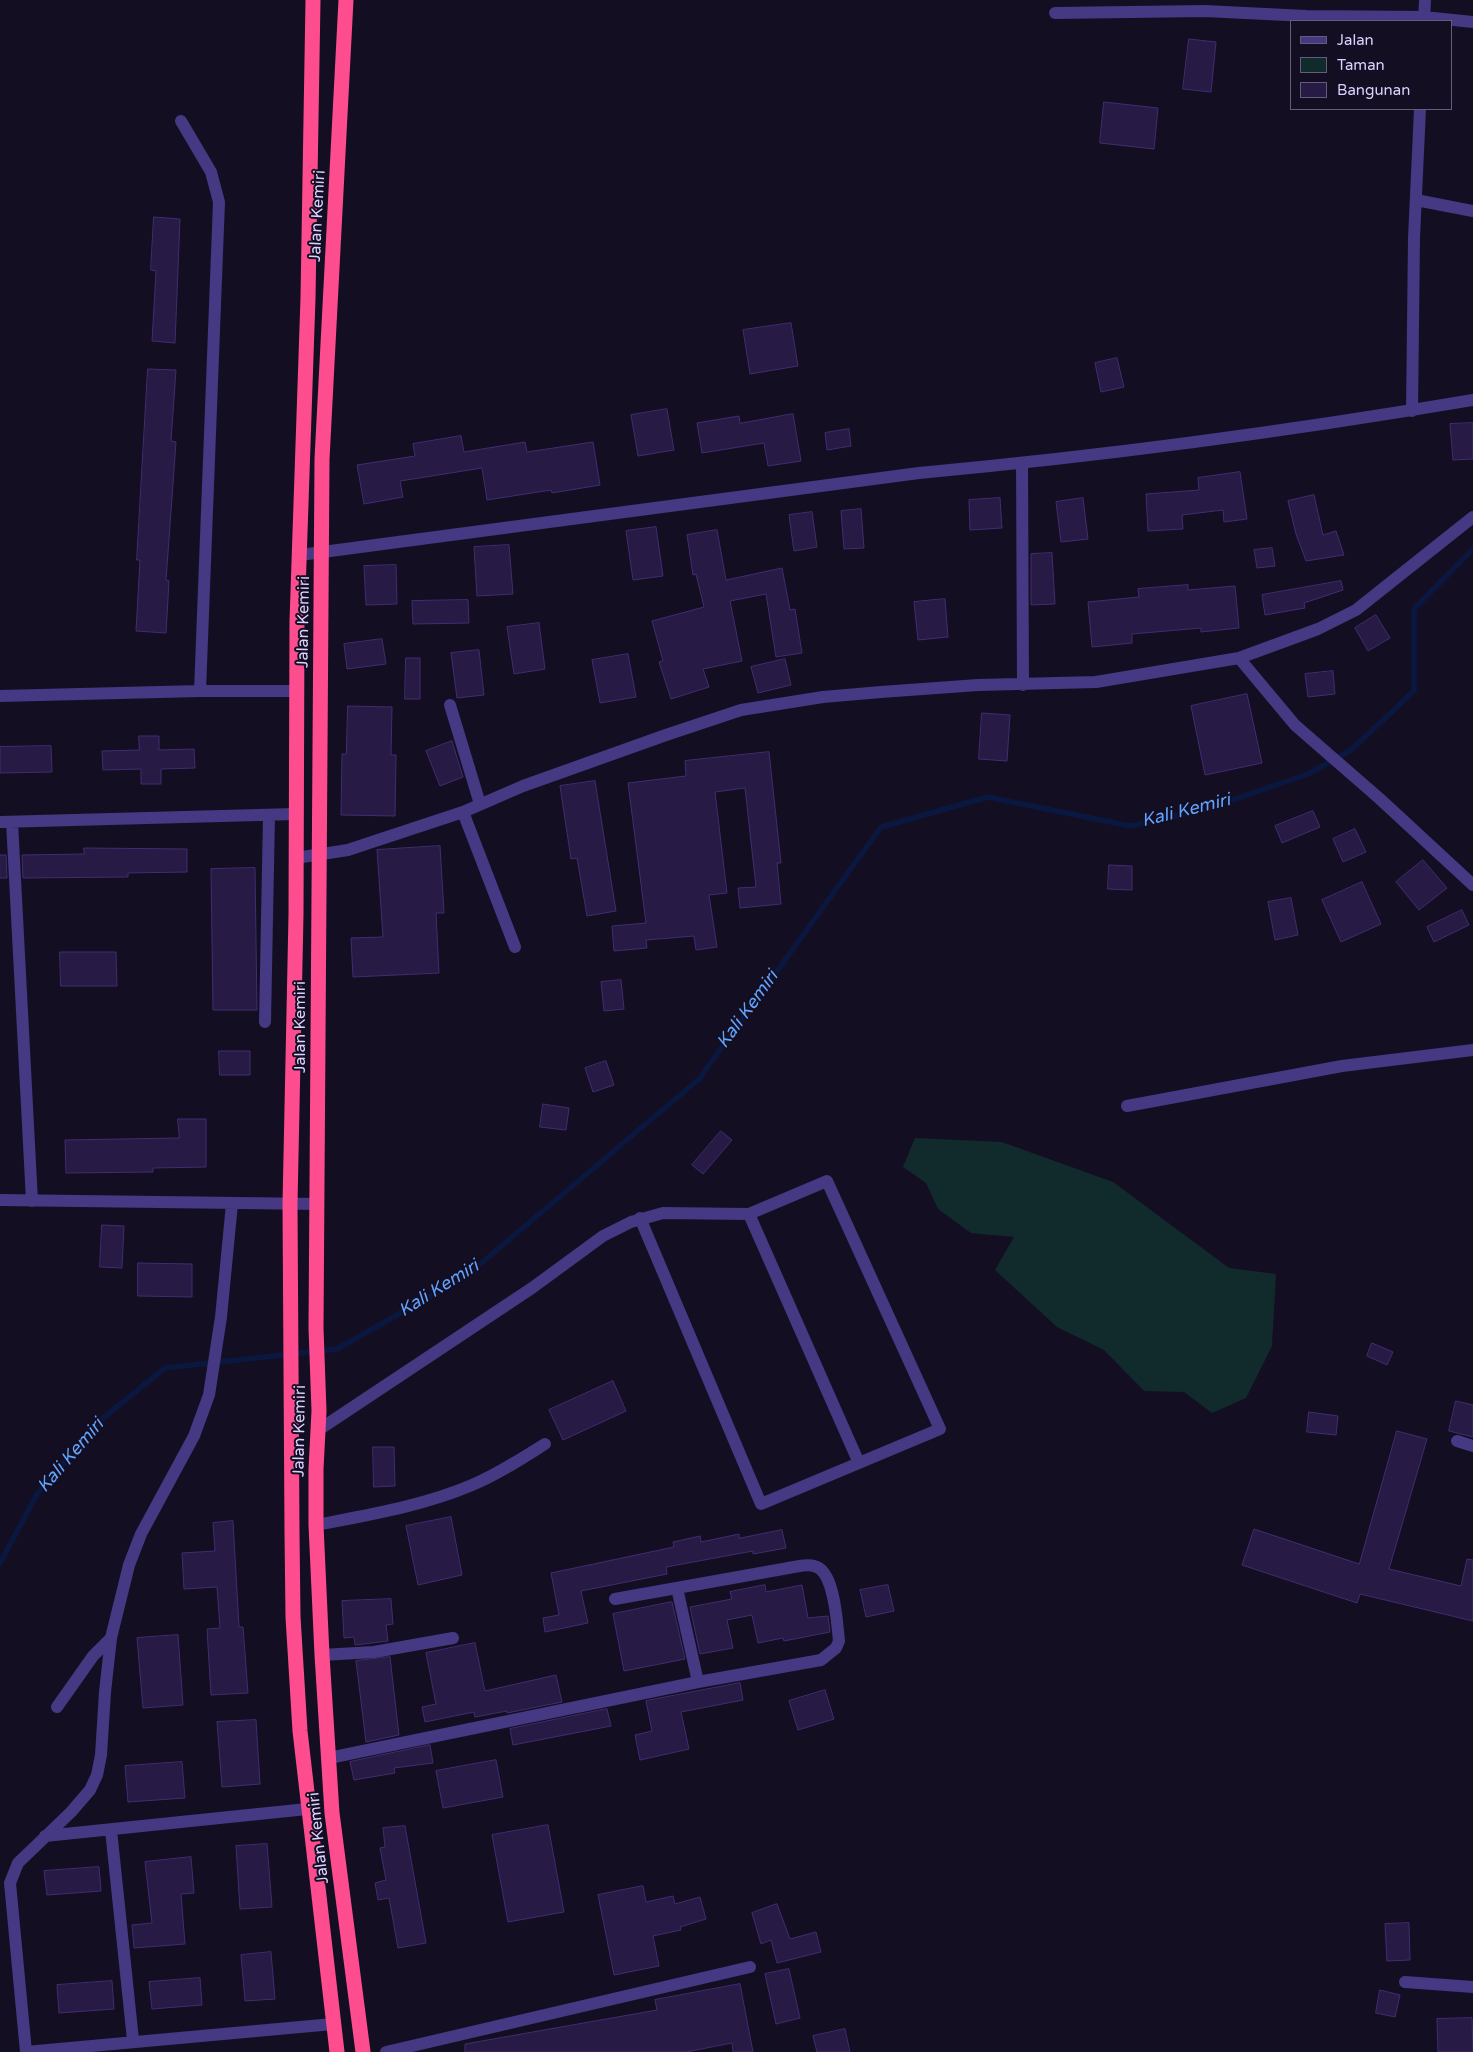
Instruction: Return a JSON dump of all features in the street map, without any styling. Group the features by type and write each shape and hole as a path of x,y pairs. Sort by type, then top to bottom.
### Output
{"highway":[{"name":"Jalan Kemiri","path":"313,0 308,298 295,814 295,984 290,1204 294,1617 300,1731 307,1809 321,1907 337,2052"},
{"name":"Jalan Kemiri","path":"346,0 324,434 316,1328 319,1411 316,1525 332,1813 363,2052"}],"street":[{"path":"1424,19 1425,0"},
{"path":"1055,14 1205,11 1440,20"},
{"path":"1453,21 1473,22"},
{"path":"1412,411 1416,200 1420,110"},
{"path":"181,121 211,172 219,202 200,691"},
{"path":"1416,200 1473,211"},
{"path":"300,556 920,473 1022,463 1412,411 1473,400"},
{"path":"1022,463 1023,685"},
{"path":"296,858 319,856 348,850 463,812 565,771 741,710 823,697 978,685 1070,684 1115,679 1239,658 1318,629 1356,610 1473,518"},
{"path":"1239,658 1295,725 1354,776 1473,885"},
{"path":"0,696 200,691 298,691"},
{"path":"450,705 480,804"},
{"path":"463,812 514,947"},
{"path":"32,1201 6,822 295,814"},
{"path":"265,1022 268,815"},
{"path":"1127,1106 1342,1066 1473,1050"},
{"path":"317,1431 532,1288 603,1236 640,1218 663,1212 749,1214 827,1181 940,1429 761,1504 640,1218"},
{"path":"0,1200 318,1204"},
{"path":"232,1204 226,1274 209,1395 194,1436 141,1534 119,1601 111,1638 101,1755 97,1775 90,1790 71,1812 18,1863 10,1883 26,2052 133,2040 333,2024"},
{"path":"749,1214 859,1463"},
{"path":"1458,1441 1473,1446"},
{"path":"316,1525 437,1497 472,1485 508,1467 545,1444"},
{"path":"329,1758 698,1682 821,1660 836,1648 839,1642 833,1596 828,1580 822,1570 815,1566 794,1567 616,1599"},
{"path":"677,1588 698,1682"},
{"path":"57,1707 93,1656 111,1638"},
{"path":"322,1655 374,1652 453,1638"},
{"path":"45,1836 307,1809"},
{"path":"111,1830 133,2040"},
{"path":"386,2052 750,1967"},
{"path":"1405,1982 1473,1987"}],"green space":[{"path":"915,1138 1002,1142 1113,1182 1229,1268 1276,1274 1272,1346 1246,1398 1212,1413 1184,1392 1144,1391 1104,1350 1057,1327 995,1270 1014,1237 971,1233 938,1209 926,1183 903,1167"}],"building":[{"path":"1189,39 1216,42 1211,92 1183,89"},
{"path":"1104,102 1158,108 1154,149 1100,143"},
{"path":"154,217 180,219 175,343 152,341 156,271 151,270"},
{"path":"791,323 798,366 750,374 743,330"},
{"path":"1117,358 1124,387 1101,392 1095,363"},
{"path":"148,369 176,370 171,441 176,442 166,580 169,581 166,633 136,631 140,560 137,560"},
{"path":"667,409 674,450 638,456 631,415"},
{"path":"793,414 801,461 768,466 764,443 702,453 697,423 739,416 740,423"},
{"path":"1473,423 1473,459 1453,460 1450,424"},
{"path":"849,429 851,446 827,450 825,433"},
{"path":"461,436 464,452 525,442 527,452 593,442 600,485 552,493 551,490 487,500 482,468 400,481 403,497 364,504 357,465 415,456 413,444"},
{"path":"1240,472 1247,519 1224,522 1223,510 1182,515 1183,529 1148,531 1146,494 1199,490 1198,478"},
{"path":"1314,495 1323,535 1336,531 1344,555 1306,561 1296,534 1288,501"},
{"path":"1000,498 1002,528 970,530 969,500"},
{"path":"1083,498 1088,539 1061,542 1056,502"},
{"path":"861,509 864,548 844,549 841,511"},
{"path":"812,512 817,547 794,551 789,515"},
{"path":"656,527 663,576 633,580 626,531"},
{"path":"717,530 726,580 782,568 790,610 795,609 802,653 776,657 766,594 730,601 742,661 703,669 709,687 671,699 659,662 663,661 652,621 704,607 696,574 693,575 687,535"},
{"path":"509,545 513,594 477,596 474,547"},
{"path":"1272,548 1275,566 1257,568 1254,550"},
{"path":"1052,553 1055,604 1031,605 1031,554"},
{"path":"396,565 397,604 366,605 364,566"},
{"path":"1341,581 1343,590 1304,603 1305,608 1265,615 1262,595"},
{"path":"1188,585 1188,590 1235,586 1239,628 1201,632 1201,628 1132,634 1132,643 1092,647 1088,602 1139,597 1138,589"},
{"path":"945,599 948,637 918,640 914,602"},
{"path":"468,600 469,623 413,624 412,601"},
{"path":"1376,615 1390,638 1368,651 1355,628"},
{"path":"539,623 545,669 514,674 507,627"},
{"path":"382,639 386,664 347,669 344,644"},
{"path":"479,650 484,695 457,698 451,653"},
{"path":"628,654 636,697 600,703 592,660"},
{"path":"406,658 420,658 420,699 405,699"},
{"path":"785,659 791,685 758,693 751,667"},
{"path":"1333,671 1335,694 1308,697 1305,674"},
{"path":"1247,694 1262,763 1205,775 1191,706"},
{"path":"348,706 392,707 391,755 396,755 395,816 341,815 342,754 346,754"},
{"path":"982,713 1010,715 1007,761 979,759"},
{"path":"139,736 159,736 159,750 194,749 195,768 161,769 161,784 141,784 141,769 103,770 102,751 139,750"},
{"path":"452,741 463,777 440,786 426,751"},
{"path":"51,746 52,772 0,773 0,747"},
{"path":"769,752 781,863 777,863 781,904 740,908 738,888 756,887 745,788 715,792 727,893 709,895 717,947 696,950 694,936 646,940 647,948 614,951 612,926 646,923 628,783 686,776 685,761"},
{"path":"595,781 616,911 587,916 577,858 571,859 560,786"},
{"path":"1313,811 1320,827 1282,843 1275,826"},
{"path":"1355,829 1366,852 1343,862 1333,839"},
{"path":"440,846 444,913 436,913 439,973 353,977 351,938 383,937 377,850"},
{"path":"84,848 187,849 187,872 128,873 128,877 23,878 22,855 84,854"},
{"path":"0,855 6,855 7,878 0,878"},
{"path":"1423,860 1447,888 1419,910 1396,882"},
{"path":"1109,865 1132,866 1132,890 1108,889"},
{"path":"255,868 257,1010 213,1010 211,869"},
{"path":"1362,882 1381,924 1341,942 1322,900"},
{"path":"1291,898 1298,935 1275,940 1268,902"},
{"path":"1462,910 1469,925 1434,942 1427,927"},
{"path":"60,952 116,952 117,986 61,986"},
{"path":"621,980 624,1009 604,1011 601,982"},
{"path":"219,1051 250,1051 250,1075 220,1075"},
{"path":"606,1061 614,1085 593,1092 585,1068"},
{"path":"543,1104 569,1108 566,1130 540,1127"},
{"path":"178,1119 206,1119 206,1167 153,1168 153,1172 66,1173 65,1140 179,1138"},
{"path":"721,1131 732,1140 703,1174 692,1165"},
{"path":"102,1225 124,1226 122,1268 100,1267"},
{"path":"138,1263 192,1264 192,1297 138,1296"},
{"path":"1372,1343 1393,1352 1387,1365 1367,1356"},
{"path":"613,1381 626,1411 563,1440 549,1410"},
{"path":"1456,1401 1473,1405 1473,1437 1449,1431"},
{"path":"1309,1412 1338,1416 1336,1435 1307,1432"},
{"path":"1397,1431 1427,1439 1389,1569 1461,1586 1467,1559 1473,1560 1473,1621 1360,1594 1357,1603 1242,1565 1254,1529 1359,1564"},
{"path":"373,1447 394,1447 395,1486 374,1487"},
{"path":"451,1517 462,1575 418,1585 406,1526"},
{"path":"233,1521 239,1627 243,1627 248,1693 211,1695 207,1629 220,1628 217,1587 184,1589 182,1553 215,1551 213,1523"},
{"path":"782,1530 786,1548 753,1554 753,1551 666,1567 667,1574 581,1591 588,1623 545,1632 543,1618 559,1615 551,1573 674,1547 673,1542 700,1536 701,1542 739,1534 739,1538"},
{"path":"765,1585 766,1592 802,1585 808,1618 828,1616 830,1632 784,1641 783,1638 758,1643 752,1615 727,1620 733,1648 700,1654 690,1607 732,1599 730,1592"},
{"path":"888,1585 894,1611 866,1617 860,1590"},
{"path":"391,1599 393,1624 386,1625 388,1641 355,1645 354,1637 344,1638 342,1601"},
{"path":"672,1602 685,1659 624,1671 613,1614"},
{"path":"178,1635 183,1705 143,1708 137,1638"},
{"path":"475,1643 485,1691 556,1675 562,1702 507,1713 507,1711 475,1717 474,1712 425,1722 422,1707 436,1704 426,1653"},
{"path":"390,1657 399,1735 366,1742 356,1661"},
{"path":"740,1683 743,1700 681,1712 689,1749 640,1760 635,1735 652,1731 646,1701"},
{"path":"825,1690 834,1719 798,1730 789,1701"},
{"path":"607,1709 611,1726 513,1745 510,1729"},
{"path":"256,1720 260,1784 222,1787 217,1722"},
{"path":"430,1745 433,1763 394,1768 395,1773 354,1780 350,1762"},
{"path":"496,1760 503,1797 443,1808 436,1771"},
{"path":"182,1762 185,1798 128,1802 125,1766"},
{"path":"548,1825 564,1912 508,1922 492,1835"},
{"path":"405,1826 426,1943 398,1948 389,1898 378,1900 375,1883 386,1880 380,1848 385,1847 383,1828"},
{"path":"267,1844 272,1907 240,1909 236,1846"},
{"path":"191,1857 194,1893 181,1894 185,1944 134,1948 132,1925 152,1923 145,1862"},
{"path":"99,1867 101,1891 47,1895 44,1871"},
{"path":"643,1886 646,1902 673,1896 675,1904 700,1897 706,1919 680,1927 681,1930 653,1936 659,1966 614,1975 598,1895"},
{"path":"777,1904 790,1939 816,1932 821,1952 777,1963 771,1940 761,1944 752,1913"},
{"path":"1409,1923 1410,1960 1387,1961 1385,1924"},
{"path":"271,1952 275,1999 245,2001 241,1955"},
{"path":"789,1969 800,2018 776,2024 765,1974"},
{"path":"200,1978 202,2005 152,2009 149,1982"},
{"path":"112,1981 114,2009 59,2013 57,1985"},
{"path":"740,1984 753,2052 733,2052 732,2043 686,2052 465,2052 465,2044 657,2010 655,2000"},
{"path":"1380,1990 1400,1995 1395,2017 1376,2013"},
{"path":"1472,2018 1473,2052 1438,2052 1437,2019"},
{"path":"845,2029 850,2052 817,2052 813,2036"}],"waterway":[{"name":"Kali Kemiri","path":"0,1563 37,1494 102,1419 165,1368 337,1349 466,1276 699,1079 881,827 988,797 1130,826 1203,810 1308,774 1351,750 1414,691 1414,609 1473,549"}]}
